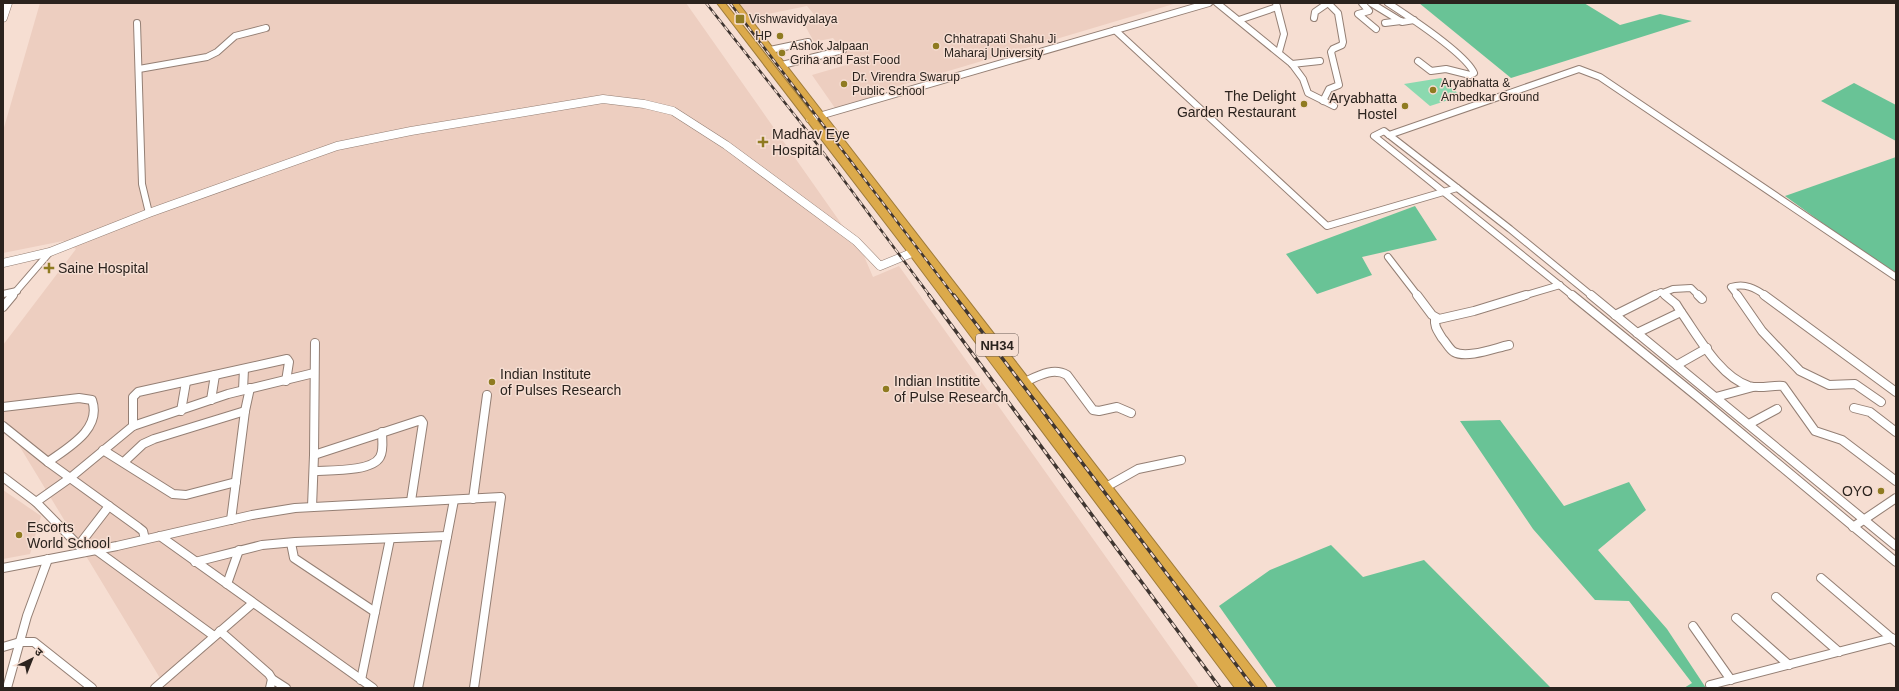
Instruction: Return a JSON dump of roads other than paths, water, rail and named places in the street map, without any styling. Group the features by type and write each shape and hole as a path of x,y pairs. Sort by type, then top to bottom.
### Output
{"highway":[{"name":"NH34","path":"721,3 815,117 1025,382 1106,487 1232,662 1244,688"},
{"name":"NH34","path":"734,3 782,65 815,117 914,252 1232,662 1259,688"}],"street":[{"path":"3,18 4,11 8,3"},
{"path":"815,117 1209,3"},
{"path":"1217,3 1292,64 1303,79 1308,93 1334,106"},
{"path":"1314,18 1316,11 1328,3 1335,9 1339,15 1343,44 1333,49 1331,52 1338,85 1329,89 1323,101"},
{"path":"1362,3 1369,10 1358,14 1376,29"},
{"path":"1371,3 1401,21"},
{"path":"1388,3 1414,20 1457,54 1471,66 1474,73 1470,75 1446,69 1431,70 1418,61"},
{"path":"1239,20 1277,5 1286,39 1279,52"},
{"path":"1385,23 1414,20"},
{"path":"136,23 142,146 142,184 149,213"},
{"path":"138,69 206,56 216,52 235,36 266,28"},
{"path":"1115,30 1327,226 1457,188"},
{"path":"770,50 808,42"},
{"path":"782,65 843,50"},
{"path":"1292,64 1320,61"},
{"path":"1896,277 1600,77 1587,71 1579,69 1374,136 1560,285 1896,562"},
{"path":"3,263 50,252 149,213 341,145 603,99 644,104 673,111 726,145 856,241 880,266 914,252"},
{"path":"1387,133 1615,314 1896,546"},
{"path":"3,258 34,250 68,245"},
{"path":"3,307 50,252"},
{"path":"1388,257 1435,318 1434,325 1450,349 1458,354 1466,355 1509,345"},
{"path":"1435,318 1439,319 1474,311 1560,285"},
{"path":"1881,402 1855,384 1829,385 1800,371 1762,332 1731,287 1747,286 1756,289 1896,392"},
{"path":"1615,314 1662,292 1673,289 1691,288 1702,299"},
{"path":"3,294 17,291"},
{"path":"1662,292 1678,305 1681,312 1725,373 1753,387"},
{"path":"1637,333 1681,312"},
{"path":"312,507 314,471 315,343"},
{"path":"1677,366 1707,348"},
{"path":"133,426 134,395 216,375 287,360 289,362 286,381"},
{"path":"231,520 245,411 246,389 244,369"},
{"path":"1025,382 1049,372 1059,371 1067,375 1093,410 1099,411 1117,406 1130,413"},
{"path":"36,502 70,478 133,426 246,389 286,381 314,373"},
{"path":"211,400 216,375"},
{"path":"181,411 186,382"},
{"path":"1716,397 1753,387 1783,386 1815,431 1842,440 1896,481"},
{"path":"473,499 487,395"},
{"path":"3,407 79,398 92,400 94,402 94,417 90,426 83,434 48,462"},
{"path":"1854,408 1870,412 1896,432"},
{"path":"1749,424 1777,409"},
{"path":"126,460 143,444 154,439 245,411"},
{"path":"314,455 421,420 423,423 411,502"},
{"path":"3,426 48,462 143,531 145,539"},
{"path":"314,471 363,467 376,463 381,457 382,432"},
{"path":"103,450 173,494 186,495 236,482"},
{"path":"1106,487 1138,469 1181,460"},
{"path":"3,477 36,502 85,552"},
{"path":"3,568 96,550 252,515 312,507 501,497 474,688"},
{"path":"1853,526 1896,498"},
{"path":"418,688 454,500"},
{"path":"78,545 109,506"},
{"path":"160,536 373,688"},
{"path":"196,562 239,550 262,546 291,543 447,536"},
{"path":"361,680 390,539"},
{"path":"291,543 294,558 375,612"},
{"path":"96,550 217,634 269,674 271,684 286,688"},
{"path":"227,584 239,550"},
{"path":"7,688 27,616 48,559"},
{"path":"1821,578 1894,640"},
{"path":"1776,597 1839,652"},
{"path":"155,688 253,602"},
{"path":"1736,618 1789,665"},
{"path":"1693,626 1731,680"},
{"path":"1710,685 1839,652 1894,640"},
{"path":"3,646 20,642 34,642 41,646 92,688"}],"railway":[{"path":"706,3 808,132 930,296"},
{"path":"730,3 954,296"},
{"path":"929,295 1220,688"},
{"path":"954,295 1254,688"}],"place":[{"name":"Vishwavidyalaya","path":"740,19"},
{"name":"HP","path":"780,36"},
{"name":"Chhatrapati Shahu Ji Maharaj University","path":"936,46"},
{"name":"Ashok Jalpaan Griha and Fast Food","path":"782,53"},
{"name":"Dr. Virendra Swarup Public School","path":"844,84"},
{"name":"Aryabhatta & Ambedkar Ground","path":"1433,90"},
{"name":"The Delight Garden Restaurant","path":"1304,104"},
{"name":"Aryabhatta Hostel","path":"1405,106"},
{"name":"Madhav Eye Hospital","path":"763,142"},
{"name":"Saine Hospital","path":"49,268"},
{"name":"Indian Institute of Pulses Research","path":"492,382"},
{"name":"Indian Institite of Pulse Research","path":"886,389"},
{"name":"OYO","path":"1881,491"},
{"name":"Escorts World School","path":"19,535"}]}
